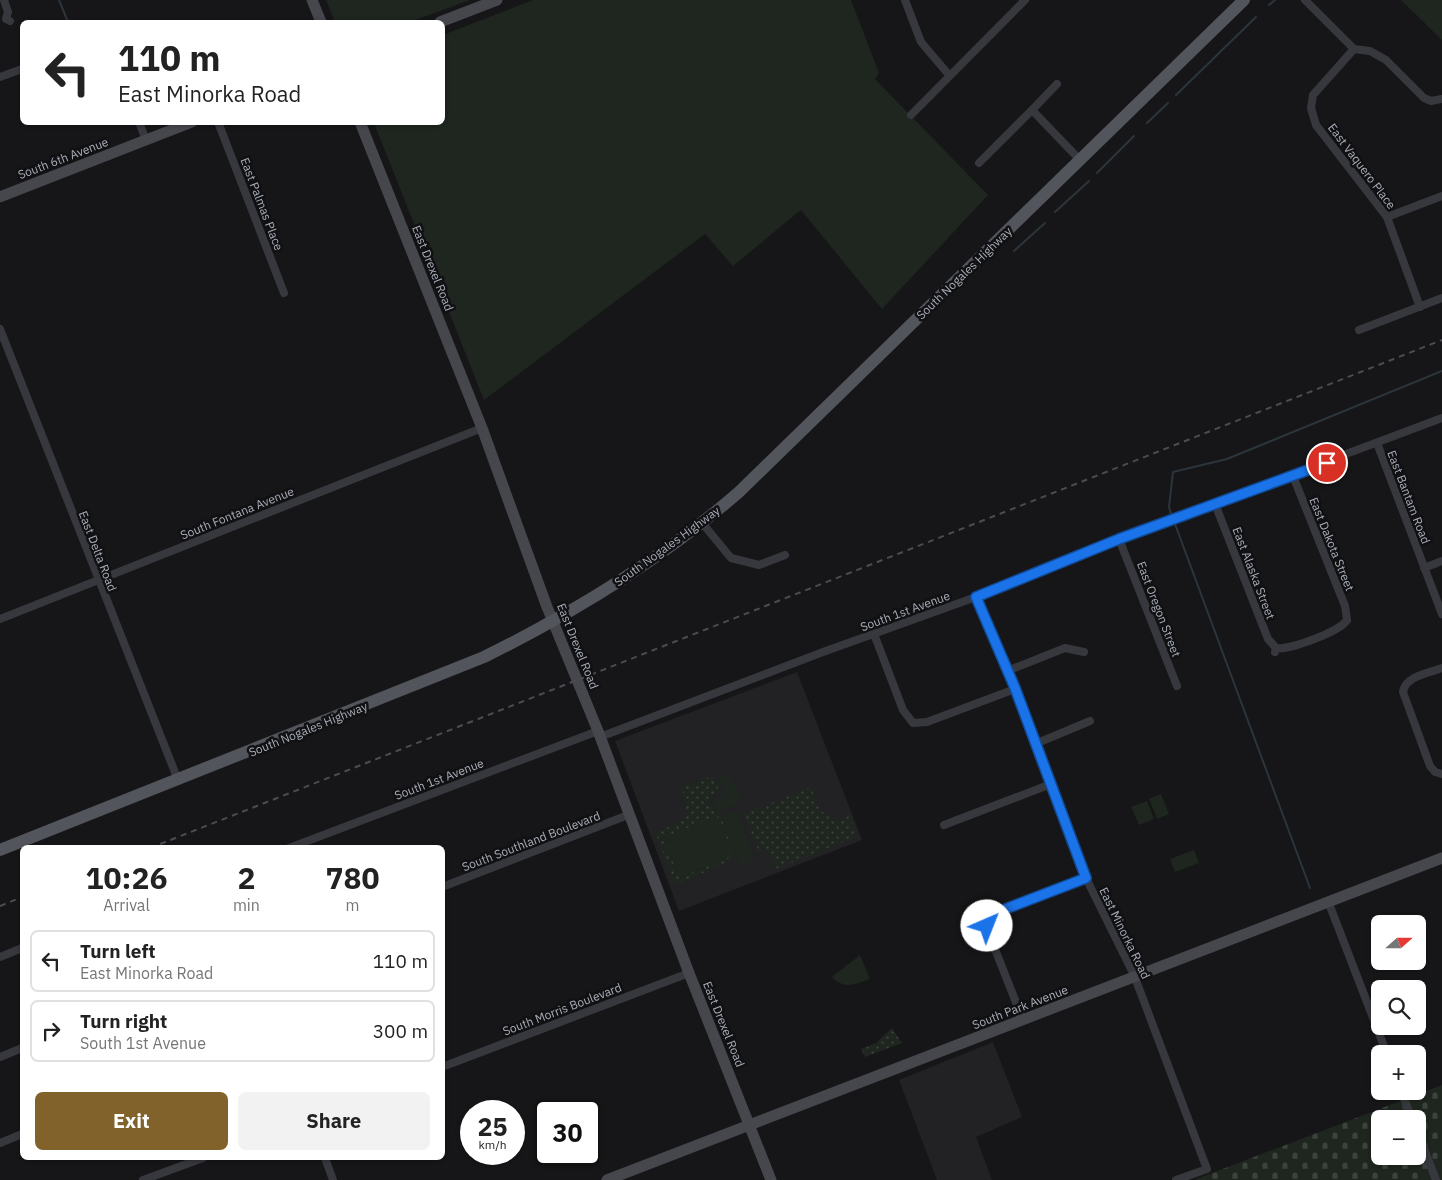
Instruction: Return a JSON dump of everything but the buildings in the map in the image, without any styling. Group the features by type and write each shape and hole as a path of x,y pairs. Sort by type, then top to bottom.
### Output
{"main road":[{"name":"South Nogales Highway","path":"0,850 440,677 541,629 633,573 703,524 774,460 1244,0"}],"street":[{"path":"0,25 8,20 8,12 4,0"},
{"path":"312,0 320,20"},
{"path":"445,20 497,0"},
{"path":"904,0 921,42 949,75"},
{"path":"1305,0 1354,49 1370,51 1386,60 1420,95 1431,101 1442,99"},
{"path":"911,115 1022,1"},
{"name":"East Vaquero Place","path":"1354,49 1313,95 1312,108 1316,125 1387,217 1420,306"},
{"path":"0,77 20,69"},
{"path":"979,163 1057,84"},
{"path":"1032,110 1080,160"},
{"path":"140,125 146,140"},
{"name":"South 6th Avenue","path":"0,197 184,125"},
{"name":"East Palmas Place","path":"219,125 284,293"},
{"name":"East Drexel Road","path":"361,125 482,428 552,621 599,734 628,815 771,1180"},
{"path":"1387,217 1442,196"},
{"path":"1359,330 1442,298"},
{"name":"East Delta Road","path":"0,329 97,580 178,780"},
{"name":"South 1st Avenue","path":"296,845 976,597 1119,539 1293,476 1442,418"},
{"name":"South Fontana Avenue","path":"0,619 482,428"},
{"name":"East Bantam Road","path":"1377,443 1442,614"},
{"name":"East Dakota Street","path":"1293,476 1347,610 1349,622"},
{"name":"East Alaska Street","path":"1215,504 1268,639 1275,650 1288,648 1349,622"},
{"path":"703,524 731,558 759,566 785,555"},
{"name":"East Oregon Street","path":"1119,539 1177,686"},
{"path":"1424,568 1442,561"},
{"name":"East Minorka Road","path":"976,597 1008,670 1086,878 1134,976 1206,1169 1176,1180"},
{"path":"874,634 904,710 912,725 927,722 1015,688"},
{"path":"1008,670 1065,648 1084,652"},
{"path":"1438,775 1430,766 1404,698 1402,685 1442,668"},
{"path":"1035,744 1090,721"},
{"path":"944,825 1051,784"},
{"name":"South Southland Boulevard","path":"445,886 628,815"},
{"name":"South Park Avenue","path":"607,1180 1442,858"},
{"path":"1023,1020 989,934 986,918 1086,878"},
{"path":"1328,901 1384,1045"},
{"path":"0,957 20,949"},
{"name":"South Morris Boulevard","path":"445,1066 689,973"},
{"path":"0,1057 20,1049"},
{"path":"0,1143 20,1135"},
{"path":"1426,1154 1436,1180"},
{"path":"143,1180 197,1160"},
{"path":"326,1160 334,1180"}],"shaded area":[{"path":"797,672 862,840 679,911 615,741"},
{"path":"993,1042 1022,1117 976,1137 992,1180 937,1180 899,1080"}],"green space":[{"path":"326,0 470,0 415,20 334,20"},
{"path":"533,0 851,0 879,73 875,79 988,195 882,309 801,210 733,266 705,234 484,400 375,125 445,125 445,34"},
{"path":"1401,0 1442,0 1442,40"},
{"path":"730,773 741,802 717,812 712,800 725,795 718,778"},
{"path":"713,776 719,790 708,797 715,814 720,813 735,859 675,885 656,834 687,816 682,788"},
{"path":"811,787 820,811 839,820 849,816 858,836 776,869 768,849 759,852 744,814"},
{"path":"1161,794 1169,814 1157,819 1149,799"},
{"path":"1147,801 1154,819 1139,825 1131,807"},
{"path":"737,810 755,860 740,866 722,816"},
{"path":"717,816 734,855 680,878 663,838"},
{"path":"1194,850 1199,863 1175,872 1170,859"},
{"path":"860,955 870,979 846,985 841,984 832,977"},
{"path":"892,1028 902,1043 865,1057 861,1049 876,1043"},
{"path":"1442,1085 1442,1180 1194,1180 1371,1112 1371,1165 1426,1165 1426,1110 1377,1110 1403,1100 1426,1100 1426,1091"}],"waterway":[{"path":"59,0 67,20"},
{"path":"1269,5 1275,0"},
{"path":"1176,95 1256,17"},
{"path":"1147,123 1168,103"},
{"path":"1097,173 1134,136"},
{"path":"1055,212 1089,181"},
{"path":"1014,251 1045,223"},
{"path":"1171,514 1169,507 1173,472 1227,459 1442,371"},
{"path":"1175,524 1310,888"}],"railway":[{"path":"158,845 1442,340"},
{"path":"0,906 20,898"}],"route":[{"path":"987,926 990,916 995,913 1086,878 1015,688 976,597 1119,539 1327,463"}]}
